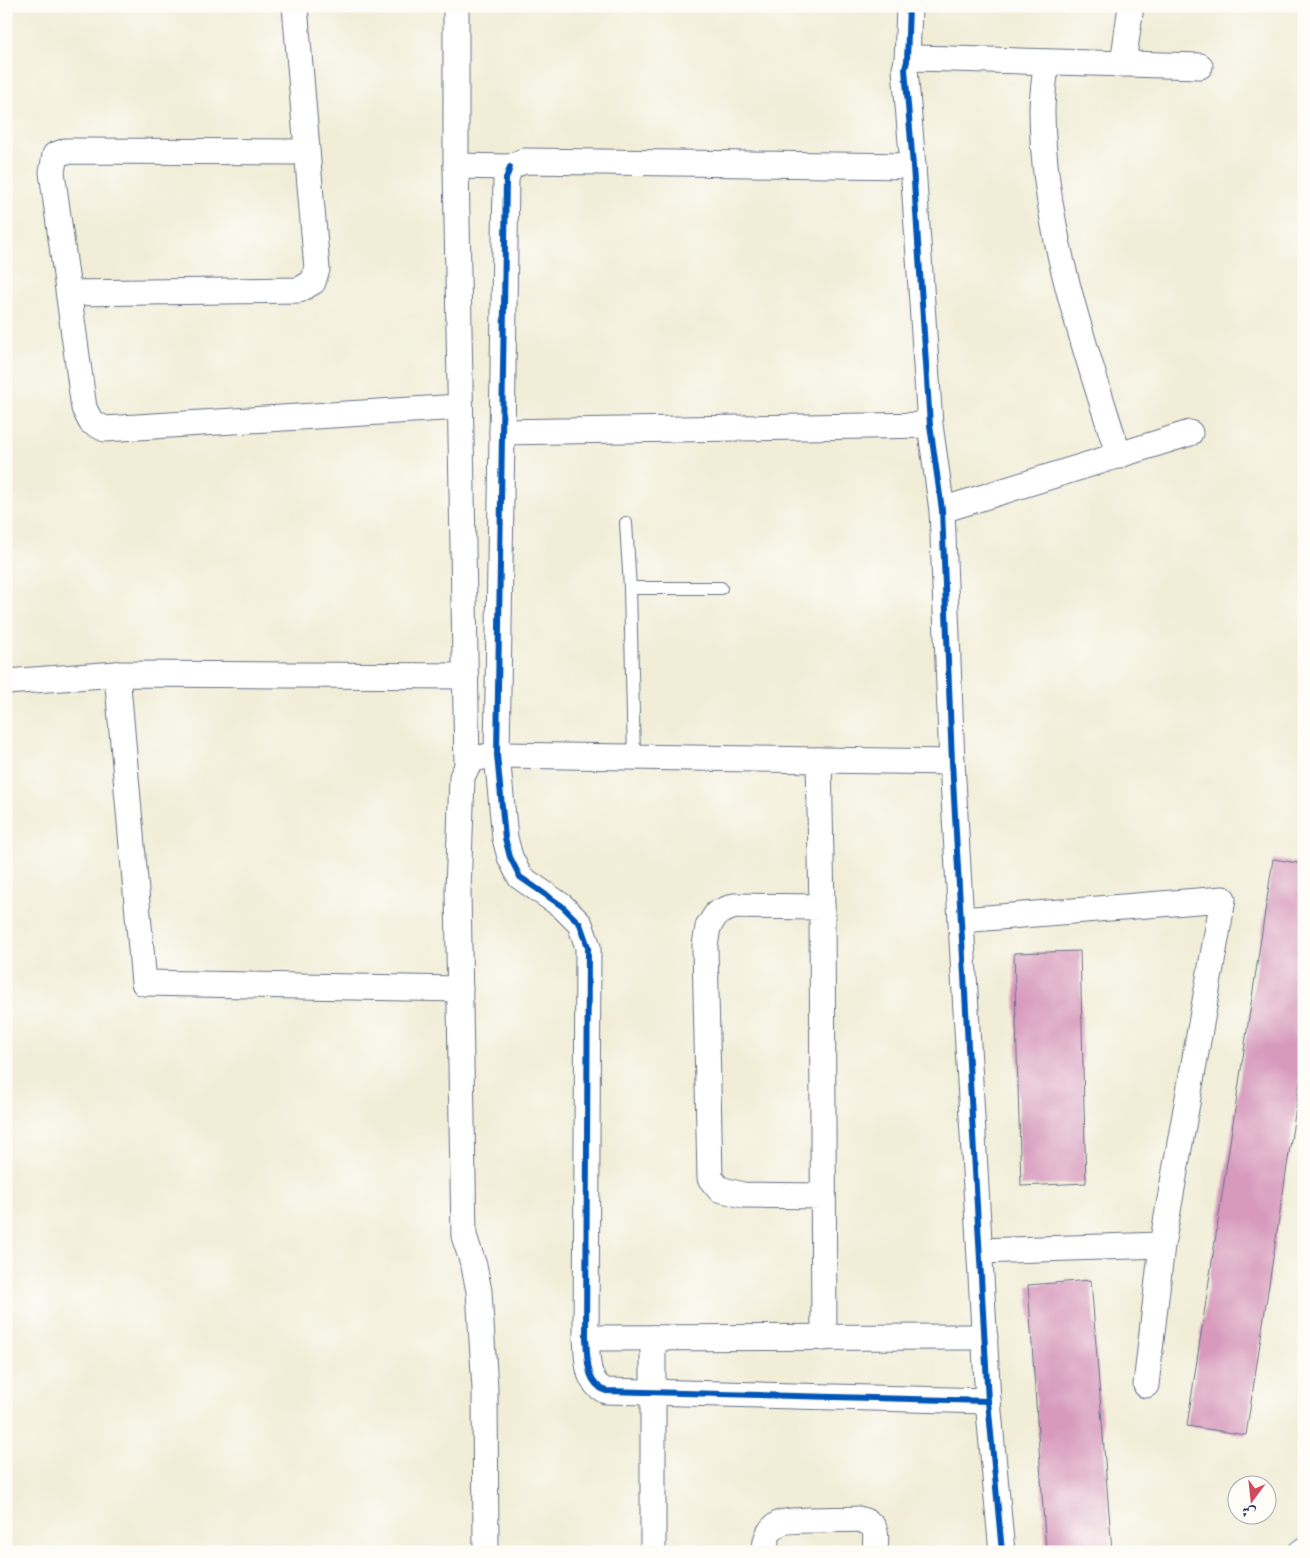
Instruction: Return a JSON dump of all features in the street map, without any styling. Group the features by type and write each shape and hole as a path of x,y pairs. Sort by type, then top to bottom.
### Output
{"street":[{"path":"69,293 300,290 313,282 317,268 295,6"},
{"path":"456,6 456,166 467,764 462,777 459,862 464,1236 474,1266 479,1291 486,1389 486,1552"},
{"path":"909,6 905,69 930,425 942,510 952,762 988,1401 1002,1552"},
{"path":"1123,64 1131,6"},
{"path":"907,61 916,58 1200,66"},
{"path":"1046,62 1042,117 1043,150 1051,204 1063,267 1078,323 1119,456"},
{"path":"306,152 66,151 55,156 52,172 84,408 91,422 105,428 460,407"},
{"path":"456,166 510,167 524,161 913,166"},
{"path":"510,167 506,180 497,754 505,838 510,857 520,877 562,906 580,924 588,947 586,1338 591,1378 597,1387 606,1391 988,1401"},
{"path":"502,432 930,425"},
{"path":"942,510 1190,433"},
{"path":"465,643 499,647"},
{"path":"6,682 117,674 466,676"},
{"path":"117,674 144,983 460,989"},
{"path":"467,764 477,758 497,754 952,762"},
{"path":"819,760 822,907 824,1338"},
{"path":"961,920 1223,899 1162,1245 1146,1385"},
{"path":"822,907 734,906 716,913 708,927 705,946 710,1178 719,1189 743,1195 822,1196"},
{"path":"980,1251 1162,1245"},
{"path":"586,1338 985,1337"},
{"path":"652,1338 654,1393 653,1552"},
{"path":"765,1552 765,1540 771,1529 782,1522 858,1519 870,1522 874,1526 876,1534 875,1552"}],"lane":[{"path":"626,523 630,588 634,757"},
{"path":"630,588 721,588"}],"building":[{"path":"1273,859 1304,864 1304,1055 1246,1435 1187,1426"},
{"path":"1080,951 1086,1183 1021,1186 1014,953"},
{"path":"1091,1280 1112,1552 1046,1552 1028,1285"}],"cycle path":[{"path":"909,6 905,69 930,425 942,510 952,762 988,1401 1002,1552"},
{"path":"510,167 506,179 497,755 505,838 510,857 520,877 562,906 580,924 588,947 586,1338 591,1376 594,1382 606,1391 988,1401"}]}
